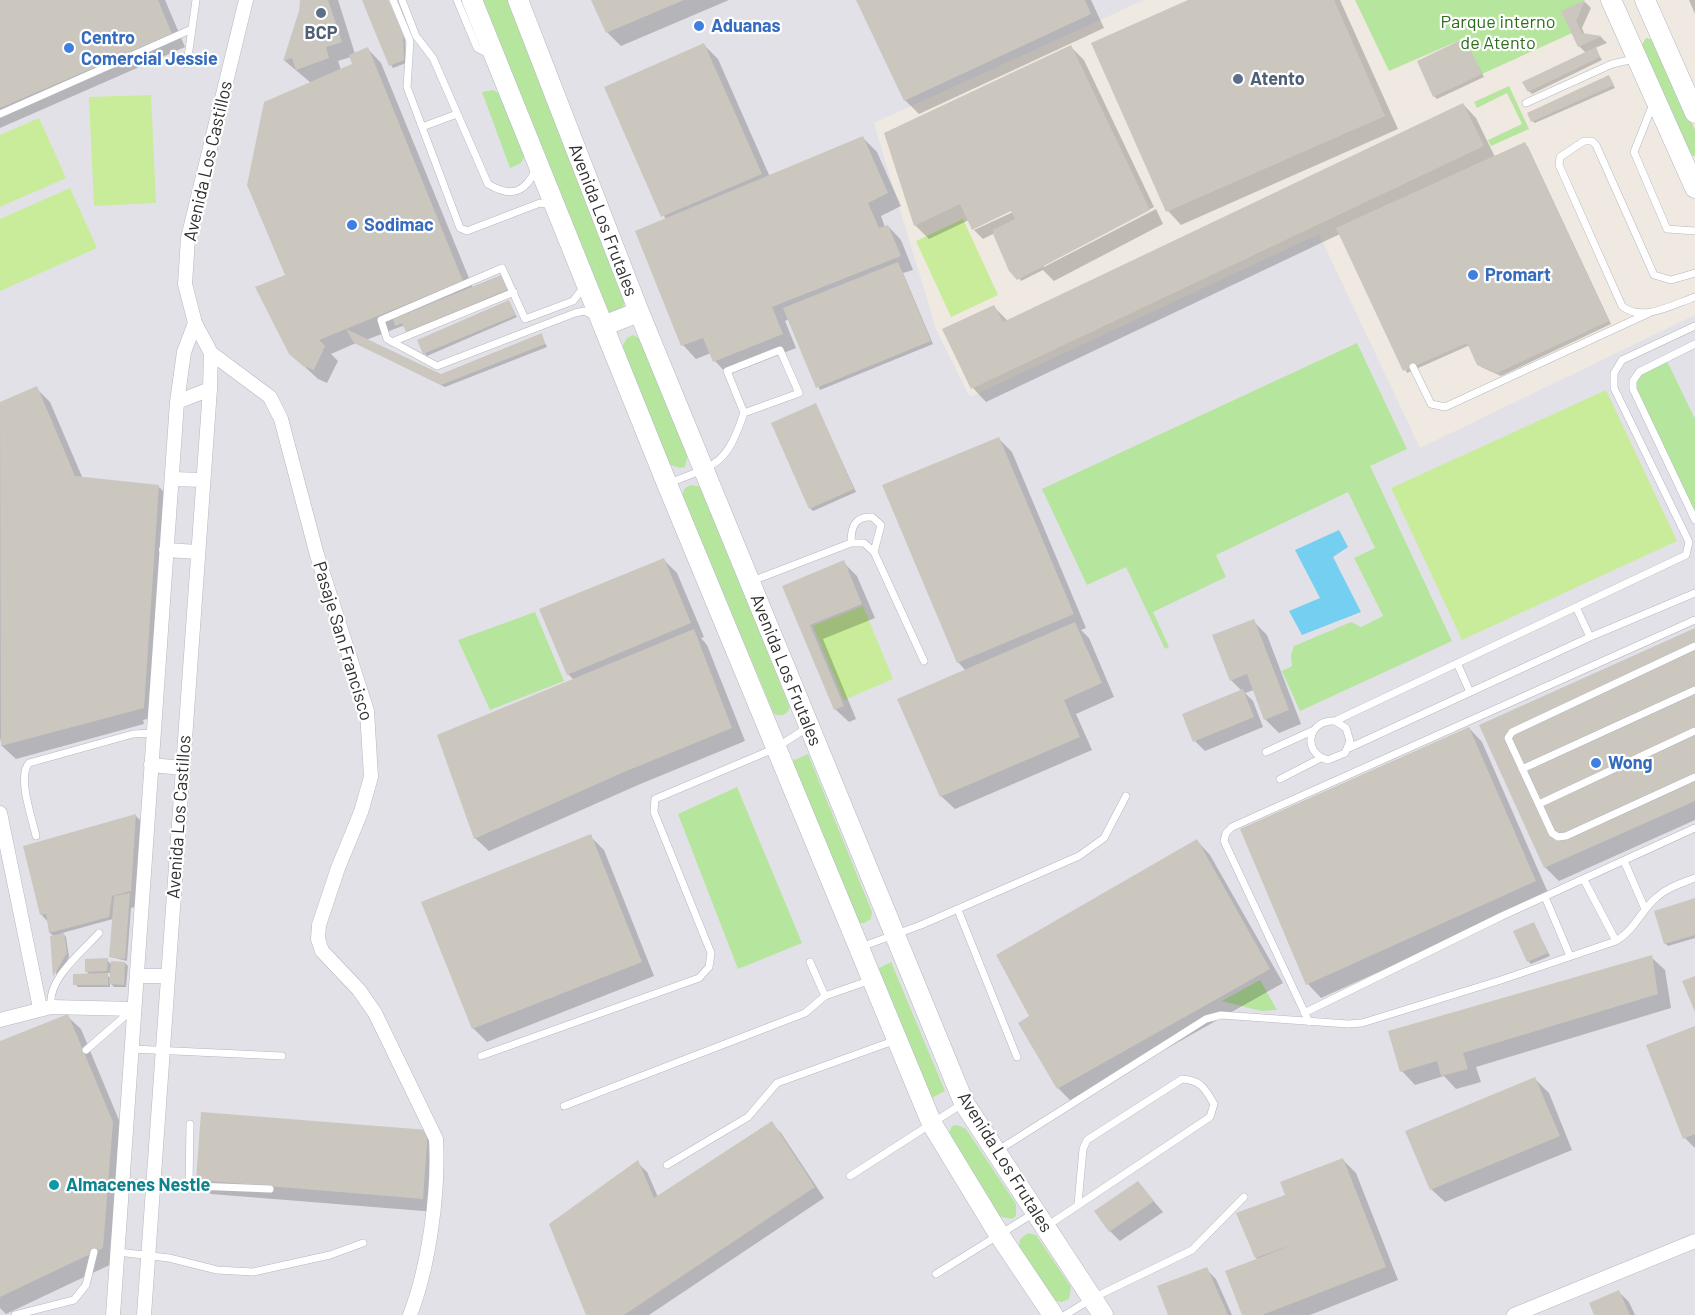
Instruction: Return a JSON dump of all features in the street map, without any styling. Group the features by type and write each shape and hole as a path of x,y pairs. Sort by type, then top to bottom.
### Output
{"main road":[{"path":"472,0 667,484 932,1124 1000,1236 1053,1315"},
{"name":"Avenida Los Frutales","path":"518,0 639,312 964,1103 1103,1315"},
{"path":"1693,180 1615,8 1646,2 1695,113"},
{"path":"603,326 639,312"}],"street":[{"name":"Avenida Los Castillos","path":"144,1315 210,390 211,352 195,323 185,284 188,238 246,0"},
{"name":"Avenida Los Castillos","path":"113,1315 177,402 184,352 195,323"},
{"name":"Pasaje San Francisco","path":"211,352 270,397 281,419 317,555 367,711 371,777 361,812 334,879 319,925 318,939 322,951 359,990 375,1014 436,1139 437,1157 432,1217 416,1301 410,1315"},
{"path":"177,402 210,390"},
{"path":"172,479 203,480"},
{"path":"166,550 198,552"},
{"path":"152,765 183,768"},
{"path":"0,813 4,850 45,1007"},
{"path":"137,976 168,976"},
{"path":"0,1020 45,1007 134,1009"},
{"path":"1514,1315 1695,1241"}],"lane":[{"path":"187,64 196,0"},
{"path":"393,0 410,41 407,87 462,231 540,203 554,205"},
{"path":"402,0 416,36 433,58 488,184 506,192 516,191 530,182 538,164"},
{"path":"457,0 477,48 496,59"},
{"path":"0,114 192,29"},
{"path":"1526,104 1612,64 1638,59"},
{"path":"1655,99 1634,152 1667,228 1695,231"},
{"path":"422,127 457,114"},
{"path":"1652,312 1636,312 1622,306 1559,165 1560,157 1584,141 1592,141 1596,145 1654,275 1671,280 1695,273"},
{"path":"585,282 584,291 573,301 525,319 502,268 381,320 387,339 437,366 575,313 591,312 603,326"},
{"path":"392,342 514,292"},
{"path":"1413,367 1431,404 1445,407 1652,312 1695,297"},
{"path":"1266,752 1312,731 1322,722 1335,721 1686,555 1692,549 1614,388 1614,374 1622,360 1695,326"},
{"path":"1695,344 1639,372 1634,381 1633,390 1695,519"},
{"path":"667,484 704,470 721,460 734,442 744,413 727,371 780,350 799,393 744,413"},
{"path":"851,543 851,528 854,523 865,517 872,517 881,525 874,552"},
{"path":"750,582 851,543 864,543 874,552 924,661"},
{"path":"1312,731 1310,743 1316,755 1328,760 1340,757 1349,748 1590,637 1695,592"},
{"path":"1576,607 1590,637"},
{"path":"1309,1022 1224,841 1226,833 1232,827 1695,620"},
{"path":"1695,646 1512,732 1508,738 1552,833 1558,837 1566,836 1695,777"},
{"path":"1457,663 1470,692"},
{"path":"1522,769 1695,690"},
{"path":"1335,721 1346,728 1349,734 1349,748"},
{"path":"481,1056 699,978 709,967 711,953 654,812 655,799 776,748 808,727"},
{"path":"1539,804 1695,731"},
{"path":"36,836 23,778 24,768 29,763 133,734 154,734"},
{"path":"1280,779 1321,758"},
{"path":"858,947 958,910 1092,849 1104,838 1126,796"},
{"path":"1304,1013 1695,828"},
{"path":"1624,861 1645,909"},
{"path":"996,1152 1206,1019 1221,1015 1355,1024 1501,980 1616,941 1627,934 1645,909 1669,889 1695,878"},
{"path":"1584,879 1616,941"},
{"path":"1545,897 1570,956"},
{"path":"958,910 1017,1057"},
{"path":"45,1007 55,983 99,933"},
{"path":"810,962 825,996"},
{"path":"564,1106 805,1013 825,996 871,980"},
{"path":"86,1050 134,1009"},
{"path":"666,1165 748,1117 777,1083 896,1040"},
{"path":"132,1049 282,1056"},
{"path":"936,1274 1000,1236 1078,1204 1210,1117 1214,1104 1203,1085 1194,1080 1182,1079 1087,1140 1083,1149 1078,1204"},
{"path":"850,1176 964,1103"},
{"path":"189,1186 190,1124"},
{"path":"123,1183 270,1189"},
{"path":"1065,1315 1093,1298 1192,1250 1244,1197"},
{"path":"118,1252 148,1254 217,1270 253,1272 330,1255 363,1243"},
{"path":"15,1315 74,1300 86,1285 94,1252"}],"shaded area":[{"path":"0,0 1144,0 874,123 936,329 970,397 1319,234 1420,448 1695,315 1695,1315 0,1315"}],"green space":[{"path":"480,0 508,0 625,301 622,311 608,315"},
{"name":"Parque interno de Atento","path":"1355,0 1585,0 1562,11 1572,33 1482,74 1465,38 1389,71"},
{"path":"1646,38 1655,40 1695,130 1695,156 1688,155 1640,48"},
{"path":"1509,86 1529,129 1491,146 1488,140 1522,124 1507,93 1477,108 1474,102"},
{"path":"493,90 502,95 524,157 521,163 510,168 482,92"},
{"path":"151,95 156,203 94,206 89,97"},
{"path":"39,118 66,178 0,207 0,135"},
{"path":"70,188 97,248 0,291 0,219"},
{"path":"963,219 998,295 951,317 916,241"},
{"path":"633,335 639,338 688,454 685,467 680,468 668,464 621,349 627,338"},
{"path":"1357,343 1407,449 1370,466 1452,641 1300,711 1282,671 1292,666 1291,655 1294,646 1351,622 1361,627 1383,616 1354,558 1375,548 1348,492 1216,555 1226,577 1153,612 1169,647 1165,649 1126,567 1087,585 1042,489"},
{"path":"1667,361 1695,419 1695,524 1633,388 1639,375"},
{"path":"1606,390 1677,541 1462,640 1391,488"},
{"path":"691,485 702,487 790,708 783,715 774,714 682,495 685,488"},
{"path":"863,606 893,679 844,700 813,626"},
{"path":"535,612 564,681 490,710 458,640"},
{"path":"808,754 872,912 871,919 864,923 858,923 790,762"},
{"path":"737,787 802,943 738,969 678,814"},
{"path":"891,962 945,1091 928,1100 875,970"},
{"path":"1260,980 1277,1010 1261,1011 1222,1001"},
{"path":"957,1125 966,1129 1016,1204 1016,1216 1012,1219 998,1216 949,1133 952,1126"},
{"path":"1028,1233 1036,1235 1071,1287 1069,1299 1062,1302 1052,1300 1019,1246 1020,1239"}],"water":[{"path":"1339,530 1348,547 1333,557 1361,612 1302,635 1289,611 1320,598 1295,550"}],"building":[{"name":"Centro Comercial Jessie","path":"0,0 158,0 172,34 0,108"},
{"path":"300,0 328,0 342,42 326,47 329,58 296,70 292,58 283,61 299,11"},
{"path":"362,0 388,0 403,36 404,60 389,66"},
{"path":"591,0 684,0 606,33"},
{"path":"856,0 1085,0 1091,14 904,101"},
{"name":"Atento","path":"1188,0 1334,0 1385,116 1166,212 1091,43"},
{"path":"1585,0 1576,21 1582,33 1602,36 1578,47 1561,11"},
{"path":"1465,38 1482,74 1433,97 1417,61"},
{"path":"704,43 762,174 661,217 604,87"},
{"path":"1071,45 1150,210 1017,280 1009,271 993,234 993,230 1015,219 1011,211 972,230 960,204 914,226 884,133"},
{"name":"Sodimac","path":"368,47 463,281 319,340 325,346 314,370 303,366 289,354 255,287 285,275 247,185 264,102 352,64 349,55"},
{"path":"1596,47 1600,57 1528,92 1522,82"},
{"path":"1609,75 1614,85 1531,122 1527,113"},
{"path":"1463,103 1484,146 971,389 942,329 994,305 1003,322"},
{"path":"863,136 888,193 868,203 879,228 888,225 901,256 772,307 783,334 713,362 703,338 681,346 635,231"},
{"name":"Promart","path":"1525,142 1609,321 1497,373 1477,365 1467,343 1403,371 1336,228"},
{"path":"898,262 931,341 816,388 783,308"},
{"path":"501,275 507,290 406,332 402,323 395,326 393,319"},
{"path":"509,300 516,315 423,354 417,340"},
{"path":"346,329 441,374 542,333 545,344 441,385 354,343"},
{"path":"37,386 75,476 159,485 144,708 1,746 0,402"},
{"path":"816,403 854,489 809,509 771,423"},
{"path":"999,437 1074,614 957,663 882,485"},
{"path":"664,558 691,623 567,675 539,609"},
{"path":"844,560 862,604 810,625 844,706 834,710 782,586"},
{"path":"1254,619 1289,710 1264,720 1247,674 1230,681 1212,635"},
{"path":"1075,622 1102,683 1064,700 1080,737 940,797 897,699"},
{"name":"Wong","path":"1695,628 1695,801 1544,868 1479,725"},
{"path":"694,629 732,728 624,772 474,839 437,735"},
{"path":"1243,689 1254,717 1193,742 1182,714"},
{"path":"1469,727 1536,881 1306,985 1240,829"},
{"path":"136,814 131,891 112,896 109,917 49,933 46,914 40,915 23,846"},
{"path":"591,834 642,962 472,1029 421,902"},
{"path":"1197,839 1270,969 1057,1089 1018,1023 1029,1016 996,955"},
{"path":"130,893 125,959 109,957 114,896"},
{"path":"1695,898 1695,935 1664,944 1654,911"},
{"path":"1534,922 1548,953 1527,962 1513,931"},
{"path":"64,933 67,953 53,977 50,936"},
{"path":"1652,955 1658,994 1463,1053 1468,1069 1441,1076 1437,1061 1400,1072 1388,1031"},
{"path":"108,958 107,971 85,972 85,959"},
{"path":"111,961 125,962 124,985 109,984"},
{"path":"108,973 108,985 73,985 73,974"},
{"path":"1695,976 1695,1012 1682,981"},
{"name":"Almacenes Nestle","path":"68,1014 113,1122 103,1248 0,1297 0,1041"},
{"path":"1695,1026 1695,1134 1683,1139 1646,1045"},
{"path":"1535,1077 1560,1136 1430,1190 1405,1131"},
{"path":"201,1112 428,1130 423,1199 196,1180"},
{"path":"772,1121 815,1187 624,1315 586,1315 549,1224 638,1160 654,1198"},
{"path":"1343,1158 1386,1267 1262,1315 1242,1315 1225,1271 1295,1244 1255,1258 1236,1213 1285,1195 1280,1182"},
{"path":"1138,1181 1154,1201 1109,1232 1094,1211"},
{"path":"1207,1267 1228,1315 1168,1315 1157,1286"},
{"path":"1619,1290 1630,1315 1594,1315 1589,1303"}],"place":[{"name":"BCP","path":"321,13"},
{"name":"Aduanas","path":"699,26"},
{"name":"Centro Comercial Jessie","path":"69,48"},
{"name":"Atento","path":"1238,79"},
{"name":"Sodimac","path":"352,225"},
{"name":"Promart","path":"1473,275"},
{"name":"Wong","path":"1596,763"},
{"name":"Almacenes Nestle","path":"54,1185"}]}
